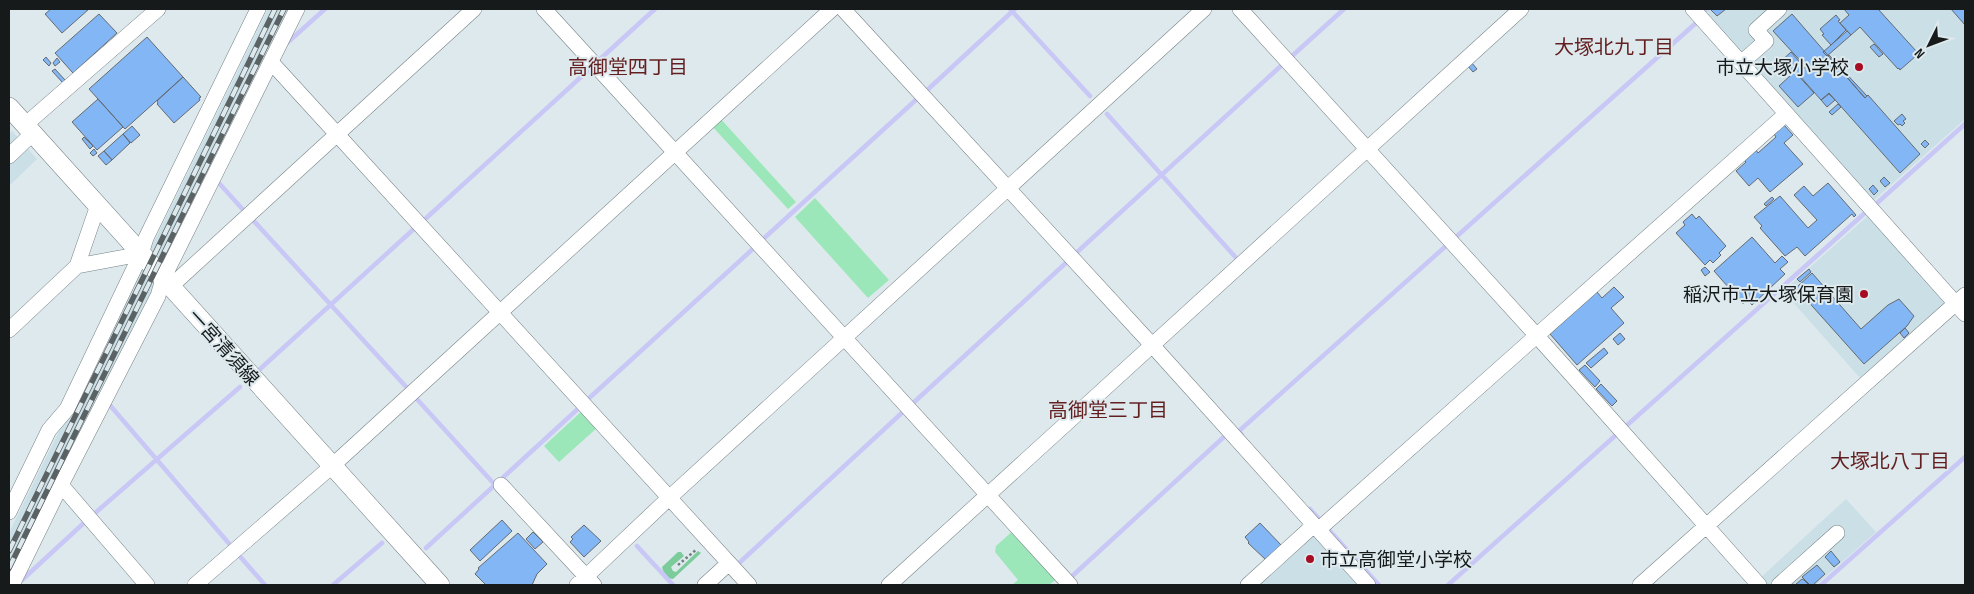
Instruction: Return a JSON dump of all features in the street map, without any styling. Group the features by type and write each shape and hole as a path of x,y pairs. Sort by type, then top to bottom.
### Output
{"main road":[{"name":"一宮清須線","path":"9,107 440,585"}],"street":[{"path":"9,156 29,129 141,14 158,9"},
{"path":"9,512 49,430 67,409 141,254 146,238 258,9"},
{"path":"12,585 61,485 166,283 297,9"},
{"path":"166,283 337,134 474,9"},
{"path":"544,9 1070,585"},
{"path":"195,585 332,466 832,9"},
{"path":"843,9 1368,585"},
{"path":"501,485 585,582 669,498 1204,9"},
{"path":"1240,9 1537,336 1759,585"},
{"path":"888,585 1521,9"},
{"path":"1640,585 1962,304 1786,114 1692,9"},
{"path":"1741,63 1766,41 1756,30 1779,9"},
{"path":"271,62 749,585"},
{"path":"1248,585 1537,336 1786,114"},
{"path":"9,330 77,266 98,205"},
{"path":"77,266 141,254"},
{"path":"61,485 147,585"},
{"path":"1779,585 1837,533"},
{"path":"705,585 729,563"}],"path":[{"path":"678,564 707,540"}],"shaded area":[{"path":"268,9 293,9 165,269 149,252"},
{"name":"市立大塚小学校","path":"1705,9 1965,9 1965,119 1873,201 1707,15 1709,13"},
{"path":"12,131 37,159 9,186 9,134"},
{"name":"稲沢市立大塚保育園","path":"1869,215 1944,298 1943,305 1861,379 1783,291"},
{"path":"141,268 156,285 155,290 149,297 9,585 9,533"},
{"path":"1846,499 1876,532 1816,585 1765,585 1759,579"},
{"name":"市立高御堂小学校","path":"1313,533 1360,585 1255,585"}],"green space":[{"path":"719,117 796,202 788,209 711,125"},
{"path":"815,198 889,280 868,298 795,217"},
{"path":"583,410 598,427 559,462 544,446"},
{"path":"1015,529 1059,577 1049,585 1012,585 1018,580 995,552 996,546"},
{"path":"698,551 701,553 673,579 669,578 663,571 662,567 678,552 681,552 684,556 671,567 676,572"}],"building":[{"path":"51,9 89,9 62,33 45,14"},
{"path":"1710,9 1726,9 1717,16"},
{"path":"1844,9 1878,9 1917,52 1915,54 1917,55 1900,70 1898,69 1860,27 1851,35 1840,23 1849,15"},
{"path":"1951,9 1965,9 1965,25"},
{"path":"99,14 117,33 73,73 55,53"},
{"path":"1792,14 1865,98 1868,95 1920,154 1900,173 1829,93 1821,100 1798,74 1806,67 1773,31"},
{"path":"1836,15 1840,20 1838,21 1846,30 1831,45 1822,35 1824,34 1820,29"},
{"path":"1847,31 1851,35 1827,56 1823,52"},
{"path":"147,37 183,77 125,129 89,89"},
{"path":"1874,44 1883,54 1879,57 1870,47"},
{"path":"1791,52 1805,68 1797,74 1814,93 1798,107 1779,86 1791,75 1780,62"},
{"path":"1828,56 1867,96 1865,98"},
{"path":"46,57 51,63 49,66 43,60"},
{"path":"57,58 60,62 55,66 53,63"},
{"path":"1471,62 1477,69 1473,72 1467,65"},
{"path":"55,69 66,81 63,83 52,71"},
{"path":"183,77 201,97 174,123 157,104 157,101"},
{"path":"1829,94 1835,100 1827,107 1821,100"},
{"path":"98,99 123,127 97,150 72,122"},
{"path":"1838,104 1841,107 1832,115 1829,112"},
{"path":"1902,114 1906,119 1903,121 1905,123 1902,126 1894,121"},
{"path":"1784,125 1793,135 1784,143 1803,164 1770,192 1758,178 1749,186 1736,171 1746,162 1743,159 1756,150 1758,153 1776,137 1774,134"},
{"path":"132,126 140,135 131,143 123,134"},
{"path":"123,134 130,143 112,160 104,151"},
{"path":"84,137 93,146 90,149 82,139"},
{"path":"1925,140 1929,144 1925,148 1921,144"},
{"path":"94,149 97,153 93,156 90,153"},
{"path":"104,151 112,160 106,165 98,156"},
{"path":"1884,177 1890,183 1885,187 1880,181"},
{"path":"1828,183 1856,215 1854,217 1852,214 1805,256 1797,247 1785,256 1760,228 1762,226 1754,217 1780,196 1808,228 1817,220 1794,195 1804,186 1813,196"},
{"path":"1873,185 1878,191 1874,195 1869,189"},
{"path":"1772,197 1774,199 1766,206 1764,204"},
{"path":"1692,214 1696,219 1699,216 1726,246 1713,263 1710,260 1705,265 1676,233 1685,225 1683,222"},
{"path":"1752,237 1775,263 1782,256 1788,262 1780,269 1785,274 1752,305 1747,300 1743,304 1714,271"},
{"path":"1705,267 1710,272 1705,276 1701,270"},
{"path":"1809,269 1811,272 1800,282 1797,279"},
{"path":"1812,273 1861,329 1888,305 1899,299 1914,316 1907,326 1864,364 1796,288"},
{"path":"1614,287 1624,297 1611,308 1624,323 1577,365 1550,334 1597,292 1602,298"},
{"path":"1905,328 1909,333 1904,338 1900,333"},
{"path":"1620,333 1625,339 1618,345 1613,339"},
{"path":"1604,348 1608,353 1591,368 1586,363"},
{"path":"1585,365 1600,381 1595,387 1579,370"},
{"path":"1601,384 1617,401 1612,406 1596,389"},
{"path":"502,520 512,531 480,561 470,550"},
{"path":"1260,523 1282,546 1266,560 1248,543 1245,537"},
{"path":"584,525 601,541 584,557 570,542 573,539 571,537"},
{"path":"533,532 543,542 535,549 526,539"},
{"path":"518,533 547,564 537,574 532,585 486,585 475,574 478,568"},
{"path":"1831,551 1840,562 1834,567 1825,557"},
{"path":"1817,565 1825,574 1813,585 1810,585 1802,577"},
{"path":"1802,579 1809,585 1795,585"}],"waterway":[{"path":"287,43 325,9"},
{"path":"598,61 655,9"},
{"path":"1010,9 1090,96"},
{"path":"924,93 1015,9"},
{"path":"1292,56 1344,9"},
{"path":"1456,237 1696,23"},
{"path":"1074,255 1283,64"},
{"path":"423,221 592,67"},
{"path":"761,241 918,98"},
{"path":"1107,114 1238,260"},
{"path":"1876,204 1965,124"},
{"path":"218,182 246,213"},
{"path":"1625,427 1866,212"},
{"path":"252,219 409,390"},
{"path":"259,370 416,227"},
{"path":"1242,435 1239,431 1447,245"},
{"path":"586,401 755,247"},
{"path":"911,405 1068,261"},
{"path":"94,514 240,387"},
{"path":"415,397 495,485"},
{"path":"108,403 232,547"},
{"path":"426,548 580,407"},
{"path":"737,565 905,410"},
{"path":"1069,579 1226,435"},
{"path":"1448,585 1616,435"},
{"path":"1821,585 1965,457"},
{"path":"1310,509 1319,519"},
{"path":"22,580 86,521"},
{"path":"1329,530 1379,585"},
{"path":"333,585 382,543"},
{"path":"637,546 673,585"},
{"path":"237,553 265,585"}],"railway":[{"path":"9,551 275,9"},
{"path":"9,568 284,9"}],"place":[{"name":"市立大塚小学校","path":"1859,67"},
{"name":"稲沢市立大塚保育園","path":"1864,294"},
{"name":"市立高御堂小学校","path":"1310,559"}],"district":[{"name":"大塚北九丁目","path":"1614,47"},
{"name":"高御堂四丁目","path":"628,67"},
{"name":"高御堂三丁目","path":"1108,410"},
{"name":"大塚北八丁目","path":"1890,461"}]}
